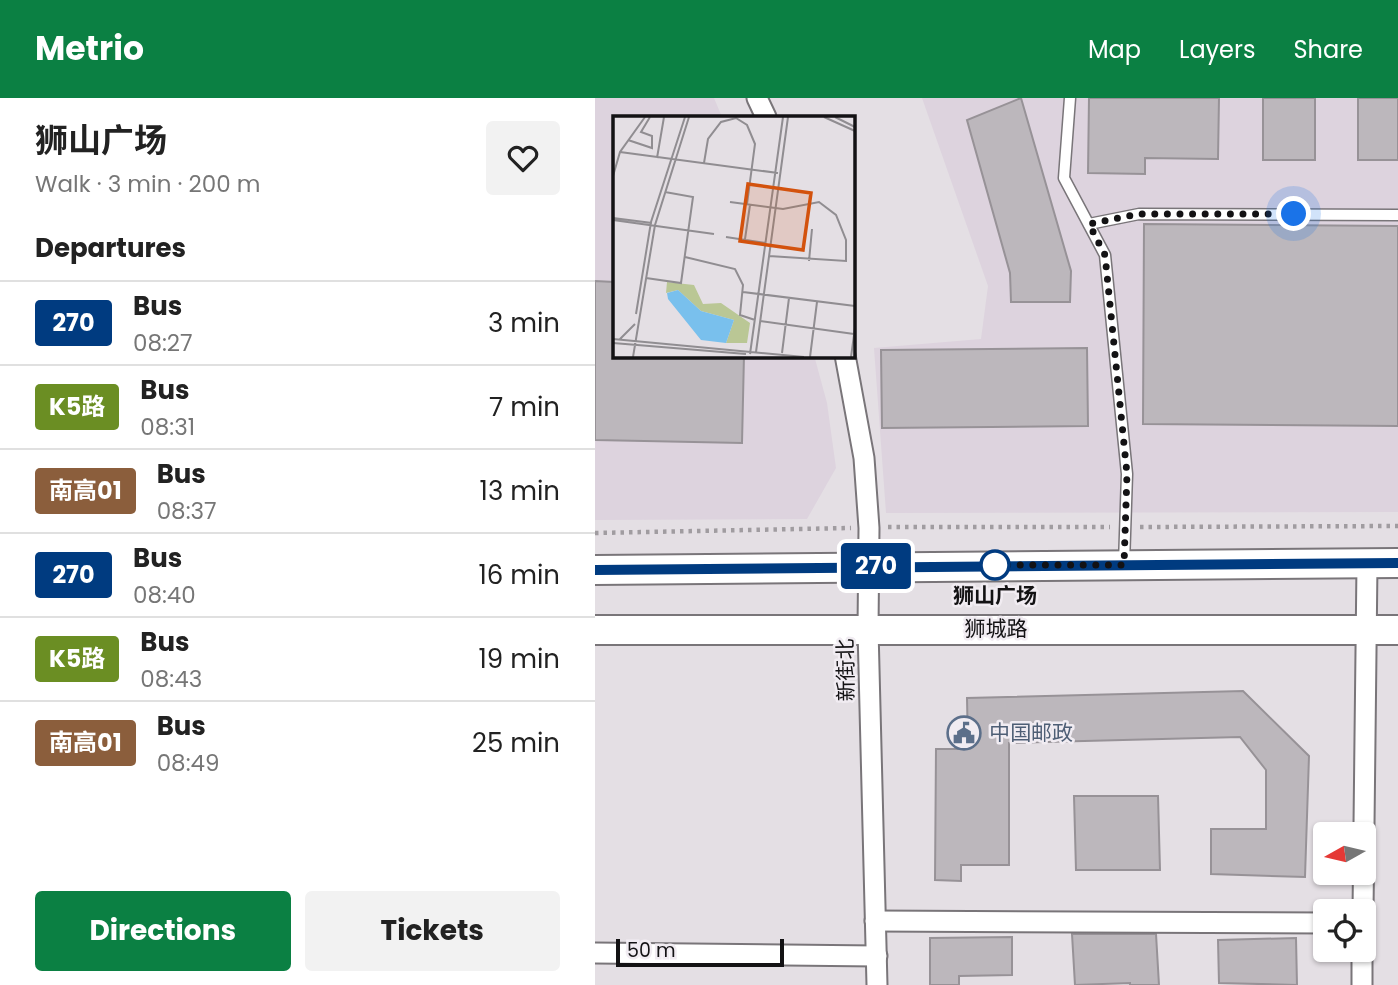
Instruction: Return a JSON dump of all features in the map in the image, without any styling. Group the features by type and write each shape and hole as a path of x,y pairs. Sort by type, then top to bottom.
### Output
{"street":[{"path":"757,98 766,116"},
{"name":"新街北","path":"845,357 864,458 869,528 868,629 877,985"},
{"path":"1363,899 1367,564"},
{"path":"595,570 1398,564"},
{"name":"狮城路","path":"595,630 1398,630"},
{"path":"875,921 1313,923"},
{"path":"595,953 877,956"},
{"path":"1362,985 1363,962"}],"lane":[{"path":"1070,98 1064,178 1105,255 1127,474 1124,565"},
{"path":"1089,224 1139,214 1398,215"}],"path":[{"path":"595,533 869,528 1398,526"}],"shaded area":[{"path":"595,98 714,98 722,116 613,116 613,357 815,357 827,403 836,468 807,519 595,520"},
{"path":"922,98 1398,98 1398,512 886,513 874,348 981,339 988,286"}],"building":[{"path":"1021,98 1071,271 1070,302 1011,302 1010,273 967,120"},
{"path":"1089,98 1219,98 1218,159 1145,158 1145,174 1088,173"},
{"path":"1263,98 1315,98 1315,160 1263,160"},
{"path":"1358,98 1398,98 1398,160 1358,160"},
{"path":"1144,224 1398,226 1398,426 1143,424"},
{"path":"595,281 613,282 613,357 744,357 742,443 595,440"},
{"path":"1087,348 1088,426 882,428 881,350"},
{"path":"1243,691 1309,756 1305,877 1211,874 1211,829 1266,829 1266,770 1240,737 1009,743 1009,865 961,865 961,881 935,880 936,749 968,749 967,698"},
{"path":"1074,796 1158,796 1160,870 1076,870"},
{"path":"1072,934 1156,934 1159,985 1075,985"},
{"path":"1012,937 1012,975 959,976 959,985 930,985 930,938"},
{"path":"1296,938 1297,985 1219,983 1218,940"}],"bus line":[{"name":"270","path":"595,570 1398,563"}],"place":[{"name":"狮山广场","path":"995,565"},
{"name":"中国邮政","path":"964,733"}],"route":[{"path":"995,565 1124,565 1127,474 1105,255 1089,224 1139,214 1294,214"}]}
